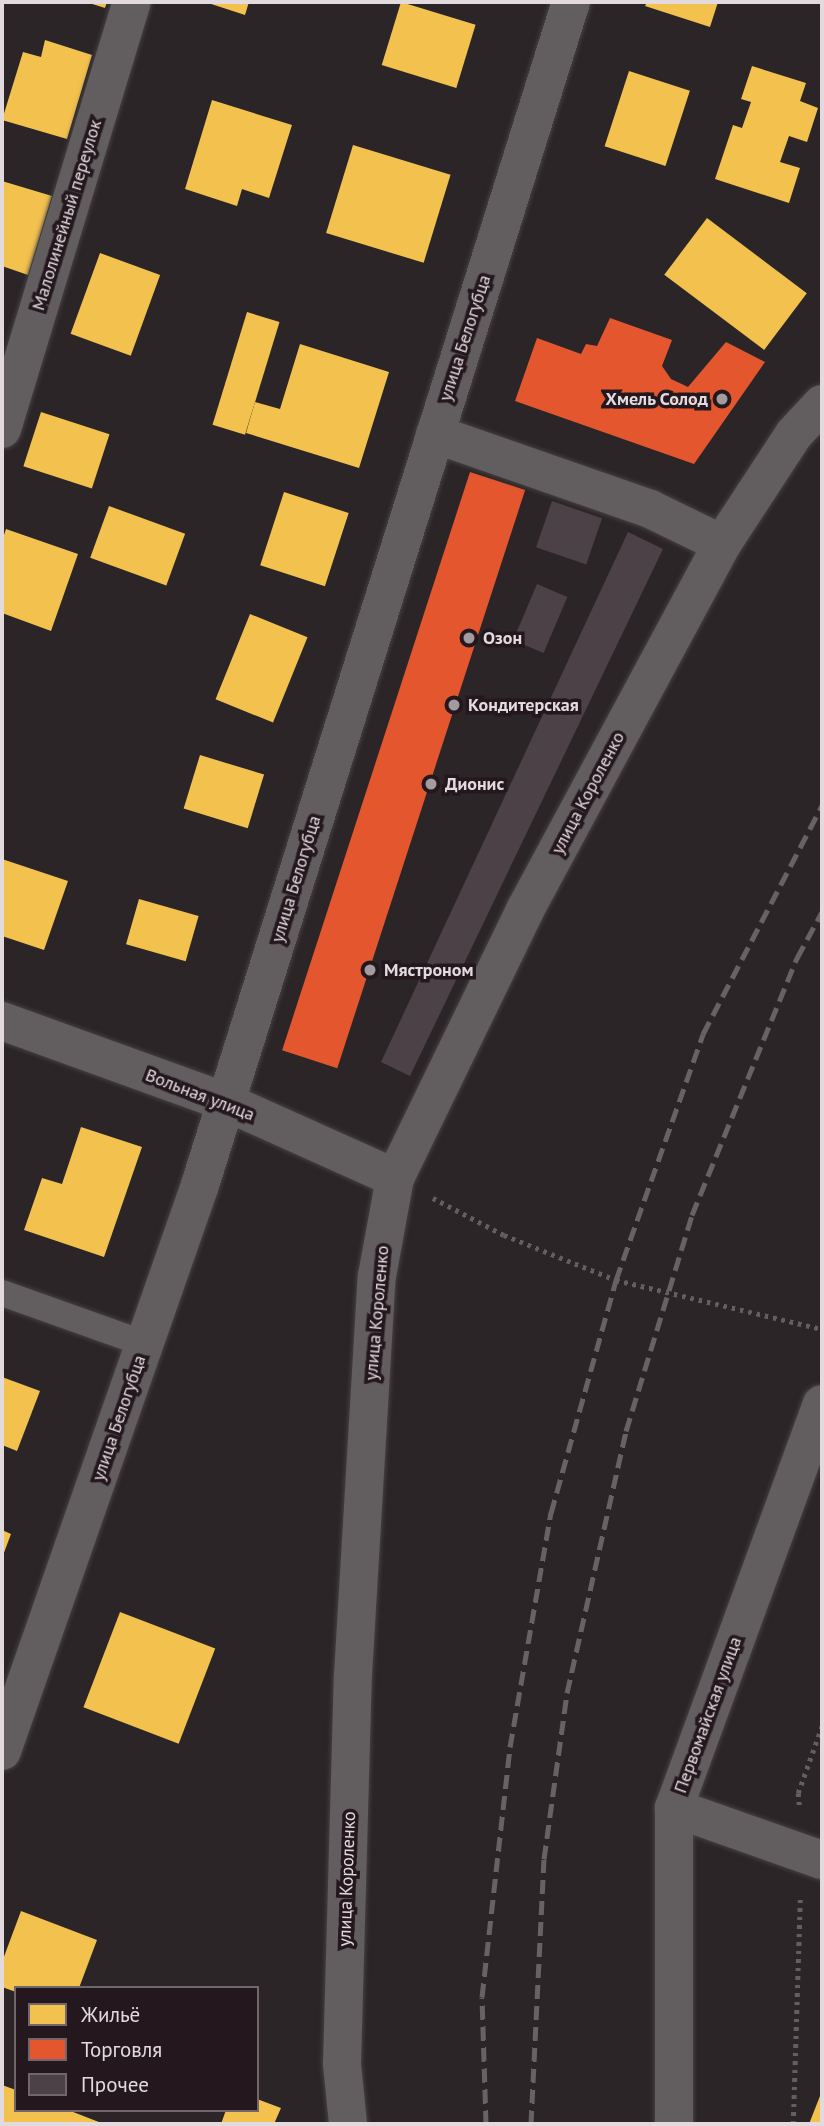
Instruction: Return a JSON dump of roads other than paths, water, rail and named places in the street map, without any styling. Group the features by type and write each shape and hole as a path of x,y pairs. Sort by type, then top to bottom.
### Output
{"street":[{"name":"Малолинейный переулок","path":"2,429 132,2"},
{"name":"улица Белогубца","path":"2,1751 145,1344 226,1102 572,2"},
{"name":"улица Короленко","path":"348,2124 342,2064 354,1675 377,1276 395,1178 526,909 722,544 794,434 822,404"},
{"path":"435,434 650,509 722,544"},
{"name":"Вольная улица","path":"2,1021 226,1102 395,1178"},
{"name":"Первомайская улица","path":"674,2124 674,1808 822,1404"},
{"path":"674,1808 812,1857"}],"lane":[{"path":"2,1293 145,1344"}],"railway":[{"path":"486,2124 482,1997 510,1747 551,1513 616,1280 703,1034 822,805"},
{"path":"531,2124 544,1859 567,1693 626,1431 692,1215 797,958 822,912"}],"place":[{"name":"Хмель Солод","path":"722,399"},
{"name":"Озон","path":"469,638"},
{"name":"Кондитерская","path":"454,705"},
{"name":"Дионис","path":"431,784"},
{"name":"Мястроном","path":"370,970"}]}
